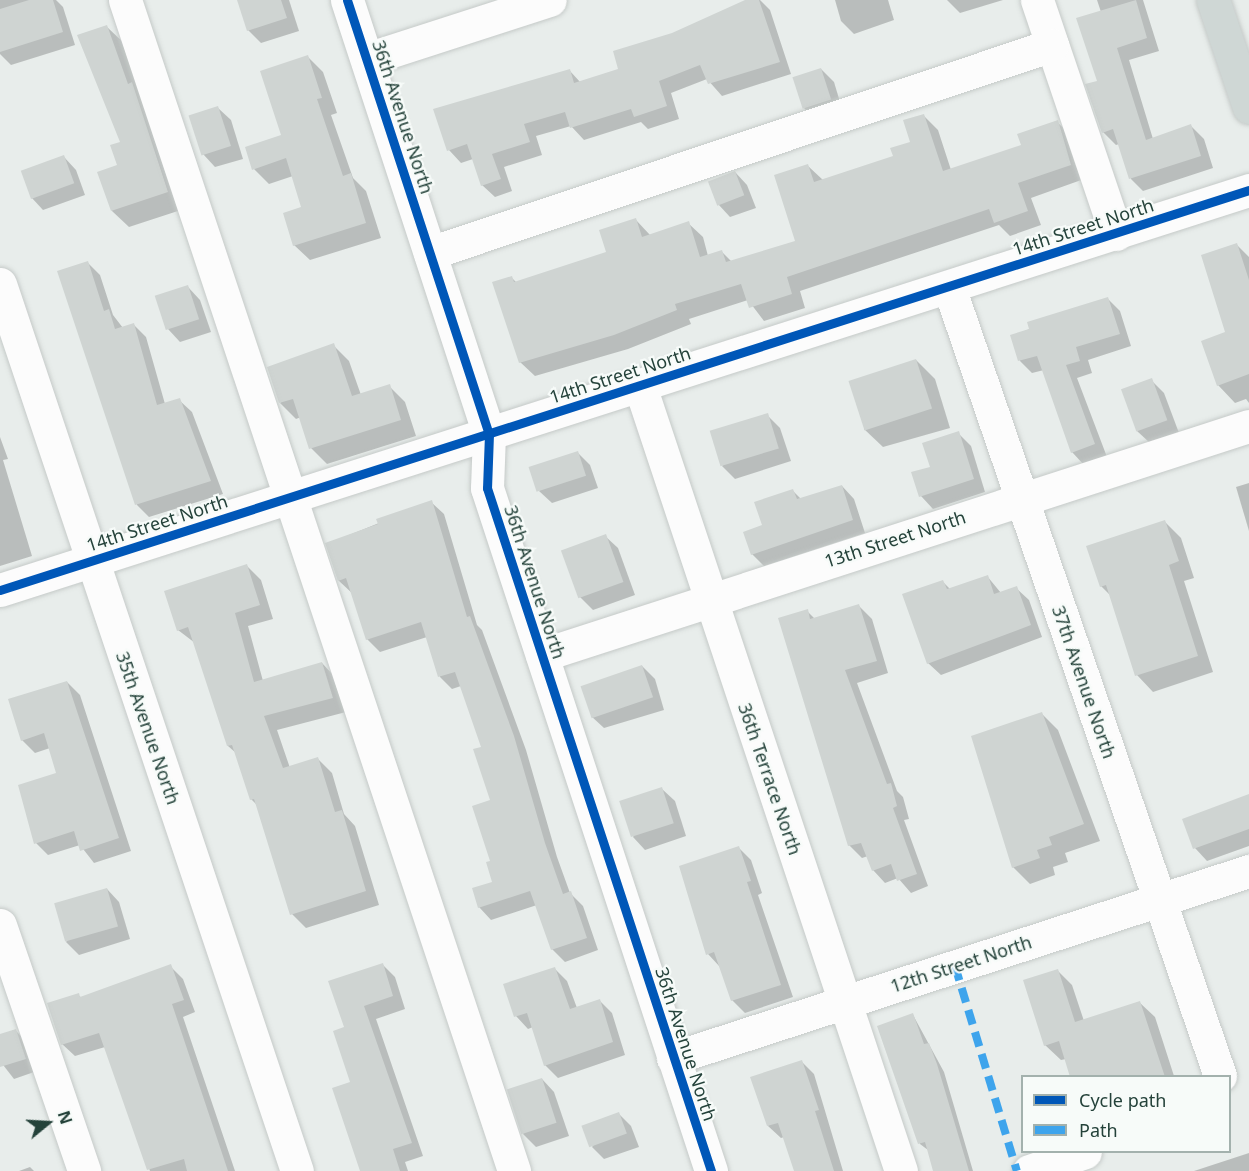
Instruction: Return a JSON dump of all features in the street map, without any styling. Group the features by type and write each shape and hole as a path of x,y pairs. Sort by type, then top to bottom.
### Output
{"main road":[{"path":"1213,0 1249,107"}],"street":[{"path":"126,0 514,1171"},
{"name":"36th Avenue North","path":"348,0 489,434 487,488 711,1171"},
{"path":"367,59 550,0"},
{"path":"1037,0 1116,234"},
{"path":"430,253 1052,45"},
{"name":"14th Street North","path":"0,590 1249,190"},
{"name":"35th Avenue North","path":"0,284 297,1171"},
{"name":"37th Avenue North","path":"949,287 1219,1075"},
{"name":"36th Terrace North","path":"640,386 708,598 902,1171"},
{"name":"13th Street North","path":"542,655 708,598 1249,426"},
{"name":"12th Street North","path":"673,1058 1249,871"},
{"path":"0,925 84,1171"},
{"path":"1029,1171 1082,1153"}],"building":[{"path":"29,0 53,0 63,32 0,52 0,9"},
{"path":"237,0 281,0 287,18 247,31"},
{"path":"745,0 759,0 780,62 708,84 700,65 659,81 667,106 634,117 631,109 570,128 565,112 524,124 530,142 492,154 501,179 481,186 467,144 447,151 433,109 570,69 574,83 618,69 613,51 672,33"},
{"path":"1136,0 1147,38 1117,48 1146,140 1191,124 1201,156 1129,179 1113,129 1102,133 1085,84 1097,81 1076,18"},
{"path":"107,25 128,84 132,82 168,192 111,211 97,172 117,165 110,145 120,142 77,35"},
{"path":"308,55 322,98 317,99 343,176 351,173 366,223 293,246 283,213 301,207 286,158 252,170 245,147 281,135 260,71"},
{"path":"821,68 831,99 803,109 792,77"},
{"path":"218,106 231,146 201,156 189,116"},
{"path":"924,114 943,171 1021,145 1017,134 1058,120 1071,165 1018,183 1028,211 994,223 989,209 787,277 792,294 749,308 741,284 675,304 677,310 614,335 519,363 492,282 512,276 514,282 606,252 599,230 636,218 642,237 689,221 700,257 722,250 726,262 795,241 774,175 808,164 814,182 893,156 890,148 910,142 903,120"},
{"path":"64,155 74,183 31,199 21,171"},
{"path":"735,171 744,195 717,206 708,181"},
{"path":"1237,243 1249,280 1249,374 1217,386 1201,341 1225,332 1201,255"},
{"path":"88,261 104,311 109,309 115,329 134,323 157,405 180,398 211,481 135,505 57,271"},
{"path":"188,285 199,319 166,330 155,296"},
{"path":"1108,297 1120,334 1076,347 1080,361 1066,365 1095,444 1071,453 1037,356 1018,361 1010,335 1029,329 1027,322"},
{"path":"334,343 352,396 390,384 401,420 309,449 293,399 279,403 267,367"},
{"path":"916,359 932,408 865,430 848,381"},
{"path":"1152,378 1167,420 1136,432 1121,389"},
{"path":"768,413 779,448 720,466 710,431"},
{"path":"959,431 974,479 919,497 911,472 930,467 922,443"},
{"path":"578,451 586,476 537,492 529,467"},
{"path":"842,485 853,520 751,555 743,532 762,525 754,502 793,489 797,499"},
{"path":"432,500 467,617 470,616 514,736 545,843 563,894 571,891 587,938 551,950 530,891 478,908 472,888 492,882 486,862 490,861 472,806 490,800 473,749 481,747 455,672 438,677 421,622 366,640 346,578 338,581 325,543 378,524 376,519"},
{"path":"1165,520 1179,561 1169,565 1198,656 1135,676 1106,585 1100,587 1086,546"},
{"path":"606,534 623,582 578,598 561,550"},
{"path":"247,564 260,605 235,613 254,682 322,662 333,698 264,716 283,768 318,757 335,812 342,810 366,891 290,915 254,799 250,800 232,745 227,746 188,627 177,631 164,591"},
{"path":"988,575 994,594 1017,586 1031,625 927,664 902,594 943,580 947,589"},
{"path":"859,604 877,661 845,670 887,784 891,783 897,806 893,808 917,874 897,881 891,864 872,871 861,843 848,846 778,618 808,609 810,619"},
{"path":"642,665 653,697 592,718 581,686"},
{"path":"67,681 119,838 80,851 74,831 34,844 18,785 56,773 44,733 21,741 8,699"},
{"path":"1042,712 1084,824 1049,837 1052,845 1037,850 1040,858 1012,868 971,736"},
{"path":"662,787 674,823 631,837 619,801"},
{"path":"1249,794 1249,829 1193,849 1182,819"},
{"path":"739,846 751,881 747,882 781,985 731,1001 714,952 706,955 679,866"},
{"path":"107,888 118,926 65,942 54,903"},
{"path":"383,963 393,996 364,1006 412,1143 393,1149 400,1171 360,1171 332,1088 350,1082 333,1031 344,1027 328,981"},
{"path":"171,964 184,1000 172,1004 228,1171 187,1171 184,1159 147,1170 99,1033 61,1045 47,1003 79,993 80,997"},
{"path":"555,967 570,1009 600,999 613,1042 544,1066 527,1013 514,1017 503,984"},
{"path":"1058,969 1075,1022 1140,1001 1164,1075 1069,1075 1059,1041 1044,1046 1023,980"},
{"path":"913,1013 924,1044 929,1043 937,1064 969,1171 933,1171 925,1142 918,1144 877,1026"},
{"path":"16,1029 26,1059 0,1067 0,1034"},
{"path":"802,1060 819,1110 815,1111 834,1171 794,1171 778,1123 767,1126 750,1077"},
{"path":"542,1078 557,1123 521,1134 507,1089"},
{"path":"619,1112 627,1134 589,1147 581,1126"}],"marked path":[{"path":"955,966 1017,1171"}],"cycle path":[{"path":"347,0 489,434 487,488 711,1171"},
{"path":"0,590 1249,190"}]}
